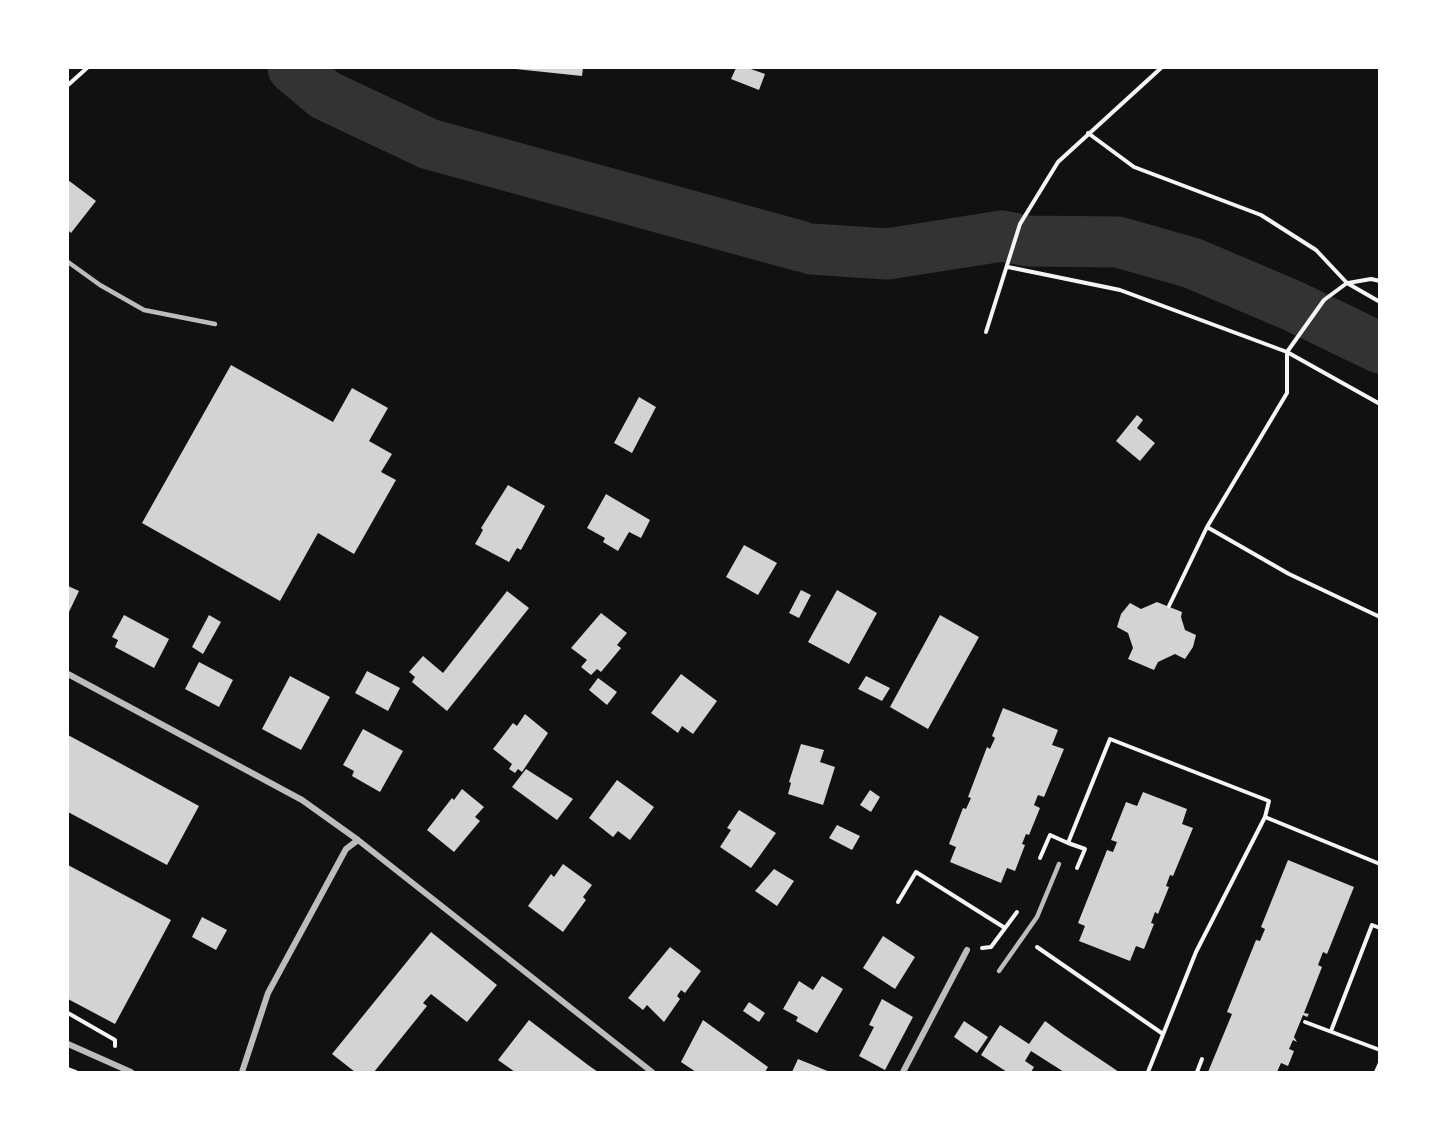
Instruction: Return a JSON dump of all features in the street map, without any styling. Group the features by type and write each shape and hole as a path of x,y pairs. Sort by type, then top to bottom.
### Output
{"street":[{"path":"68,674 303,800 358,840 652,1072"},
{"path":"242,1072 268,993 346,849 358,840"},
{"path":"903,1072 967,950"},
{"path":"68,1044 131,1072"}],"lane":[{"path":"68,262 100,285 144,310 215,324"},
{"path":"999,971 1037,917 1059,864"}],"path":[{"path":"68,85 87,68"},
{"path":"986,332 1020,224 1058,162 1161,68"},
{"path":"1088,133 1134,167 1261,215 1316,250 1347,283 1380,302"},
{"path":"1008,267 1119,290 1287,352 1380,404"},
{"path":"1168,606 1207,527 1287,393 1287,352 1297,335 1324,300 1347,283 1371,279 1380,281"},
{"path":"1207,527 1289,574 1380,617"},
{"path":"1068,843 1110,739 1269,801 1265,817 1196,952 1148,1072"},
{"path":"1265,817 1380,864"},
{"path":"1037,866 1050,835 1085,849 1073,879"},
{"path":"898,903 916,872 1005,928"},
{"path":"967,950 991,947 1021,907"},
{"path":"1331,1031 1372,925 1380,928"},
{"path":"1044,938 1037,947 1163,1034"},
{"path":"68,1013 109,1035 115,1040 115,1047"},
{"path":"1305,1022 1380,1050"},
{"path":"1197,1072 1202,1059"},
{"path":"1376,1072 1380,1064"},
{"path":"68,1069 76,1072"}],"building":[{"path":"506,68 583,68 582,76"},
{"path":"736,68 748,68 765,74 759,90 731,79"},
{"path":"68,180 96,201 71,233 68,230"},
{"path":"231,365 333,422 352,388 388,408 369,441 392,454 381,472 396,480 354,554 318,533 280,601 142,523"},
{"path":"639,397 656,407 632,453 614,443"},
{"path":"1137,415 1143,420 1137,428 1155,443 1140,461 1116,441"},
{"path":"508,485 545,506 521,550 517,548 509,562 475,544 483,530 481,528"},
{"path":"606,494 650,520 641,538 629,532 618,551 603,542 605,538 587,528"},
{"path":"744,545 777,563 758,595 726,577"},
{"path":"68,586 79,591 68,614"},
{"path":"801,590 811,595 799,618 789,613"},
{"path":"837,590 877,613 849,664 808,642"},
{"path":"507,591 529,608 447,711 412,682 415,677 409,672 423,656 443,673"},
{"path":"1157,602 1182,612 1181,617 1185,630 1196,635 1193,647 1185,659 1175,654 1158,662 1154,670 1128,659 1133,648 1128,633 1117,627 1121,614 1130,603 1141,609"},
{"path":"601,613 627,633 617,645 621,648 601,672 597,669 591,675 581,667 587,660 571,648"},
{"path":"124,615 169,639 154,668 115,647 118,640 112,637"},
{"path":"209,615 221,622 203,654 192,647"},
{"path":"940,615 979,637 928,729 890,707"},
{"path":"199,662 233,680 219,707 185,689"},
{"path":"367,671 400,688 388,711 355,693"},
{"path":"681,674 717,701 693,734 682,726 678,733 651,713"},
{"path":"290,676 330,697 301,750 262,729"},
{"path":"866,676 890,688 882,701 858,689"},
{"path":"598,678 617,692 607,705 589,690"},
{"path":"1003,708 1058,730 1052,745 1064,749 1044,797 1038,795 1034,805 1040,808 1029,835 1026,834 1022,844 1025,845 1015,871 1007,868 1001,883 950,862 956,847 949,844 963,808 966,809 971,798 968,797 987,747 990,749 995,738 992,736"},
{"path":"525,714 548,733 522,772 518,769 515,773 509,769 512,764 493,749 513,723 517,726"},
{"path":"363,729 403,751 380,792 352,776 354,771 343,765"},
{"path":"68,735 199,806 167,865 68,812"},
{"path":"801,744 824,750 820,762 835,767 823,805 788,794 791,783 789,782"},
{"path":"526,769 573,799 557,820 512,787"},
{"path":"617,780 654,807 630,840 618,831 613,837 589,818"},
{"path":"462,789 484,807 475,817 480,821 454,852 427,830"},
{"path":"870,790 880,797 871,812 860,805"},
{"path":"1143,792 1187,809 1182,824 1193,828 1173,876 1170,875 1166,886 1169,887 1158,914 1155,912 1151,923 1154,924 1144,949 1136,946 1130,961 1079,941 1085,926 1078,923 1107,850 1113,852 1117,842 1111,840 1126,802 1137,806"},
{"path":"739,810 776,833 751,868 720,847 731,830 727,828"},
{"path":"837,825 860,836 852,850 829,838"},
{"path":"1288,860 1354,887 1327,954 1323,952 1318,965 1322,967 1304,1013 1309,1014 1307,1017 1303,1015 1294,1037 1297,1042 1293,1040 1289,1049 1294,1051 1288,1066 1281,1063 1277,1072 1208,1072 1232,1014 1227,1012 1256,940 1260,941 1265,929 1261,927"},
{"path":"563,864 592,885 583,897 586,900 563,932 528,906 551,874 554,877"},
{"path":"68,865 171,920 115,1024 68,999"},
{"path":"774,869 794,881 777,906 755,891"},
{"path":"202,917 227,930 216,950 192,937"},
{"path":"431,932 497,985 467,1022 431,994 423,1003 427,1006 374,1072 355,1072 332,1054"},
{"path":"883,936 915,957 895,989 863,968"},
{"path":"670,947 701,971 685,993 681,990 677,996 680,999 664,1022 647,1005 643,1010 628,998"},
{"path":"822,976 843,989 817,1033 796,1021 798,1017 783,1009 799,981 813,990"},
{"path":"882,999 913,1017 885,1070 859,1056 874,1027 869,1025"},
{"path":"749,1002 765,1013 759,1022 743,1011"},
{"path":"529,1020 598,1072 515,1072 498,1060"},
{"path":"703,1020 768,1067 765,1072 696,1072 681,1062"},
{"path":"964,1021 988,1037 977,1053 954,1037"},
{"path":"1045,1021 1119,1072 1064,1072 1031,1051 1025,1061 1034,1067 1031,1072 1007,1072 981,1055 1000,1025 1029,1044"},
{"path":"798,1059 830,1072 792,1072"}],"waterway":[{"path":"293,68 325,95 429,144 800,246"},
{"path":"811,249 887,254 1002,236 1028,241 1118,242 1192,263 1293,306 1380,348"}]}
